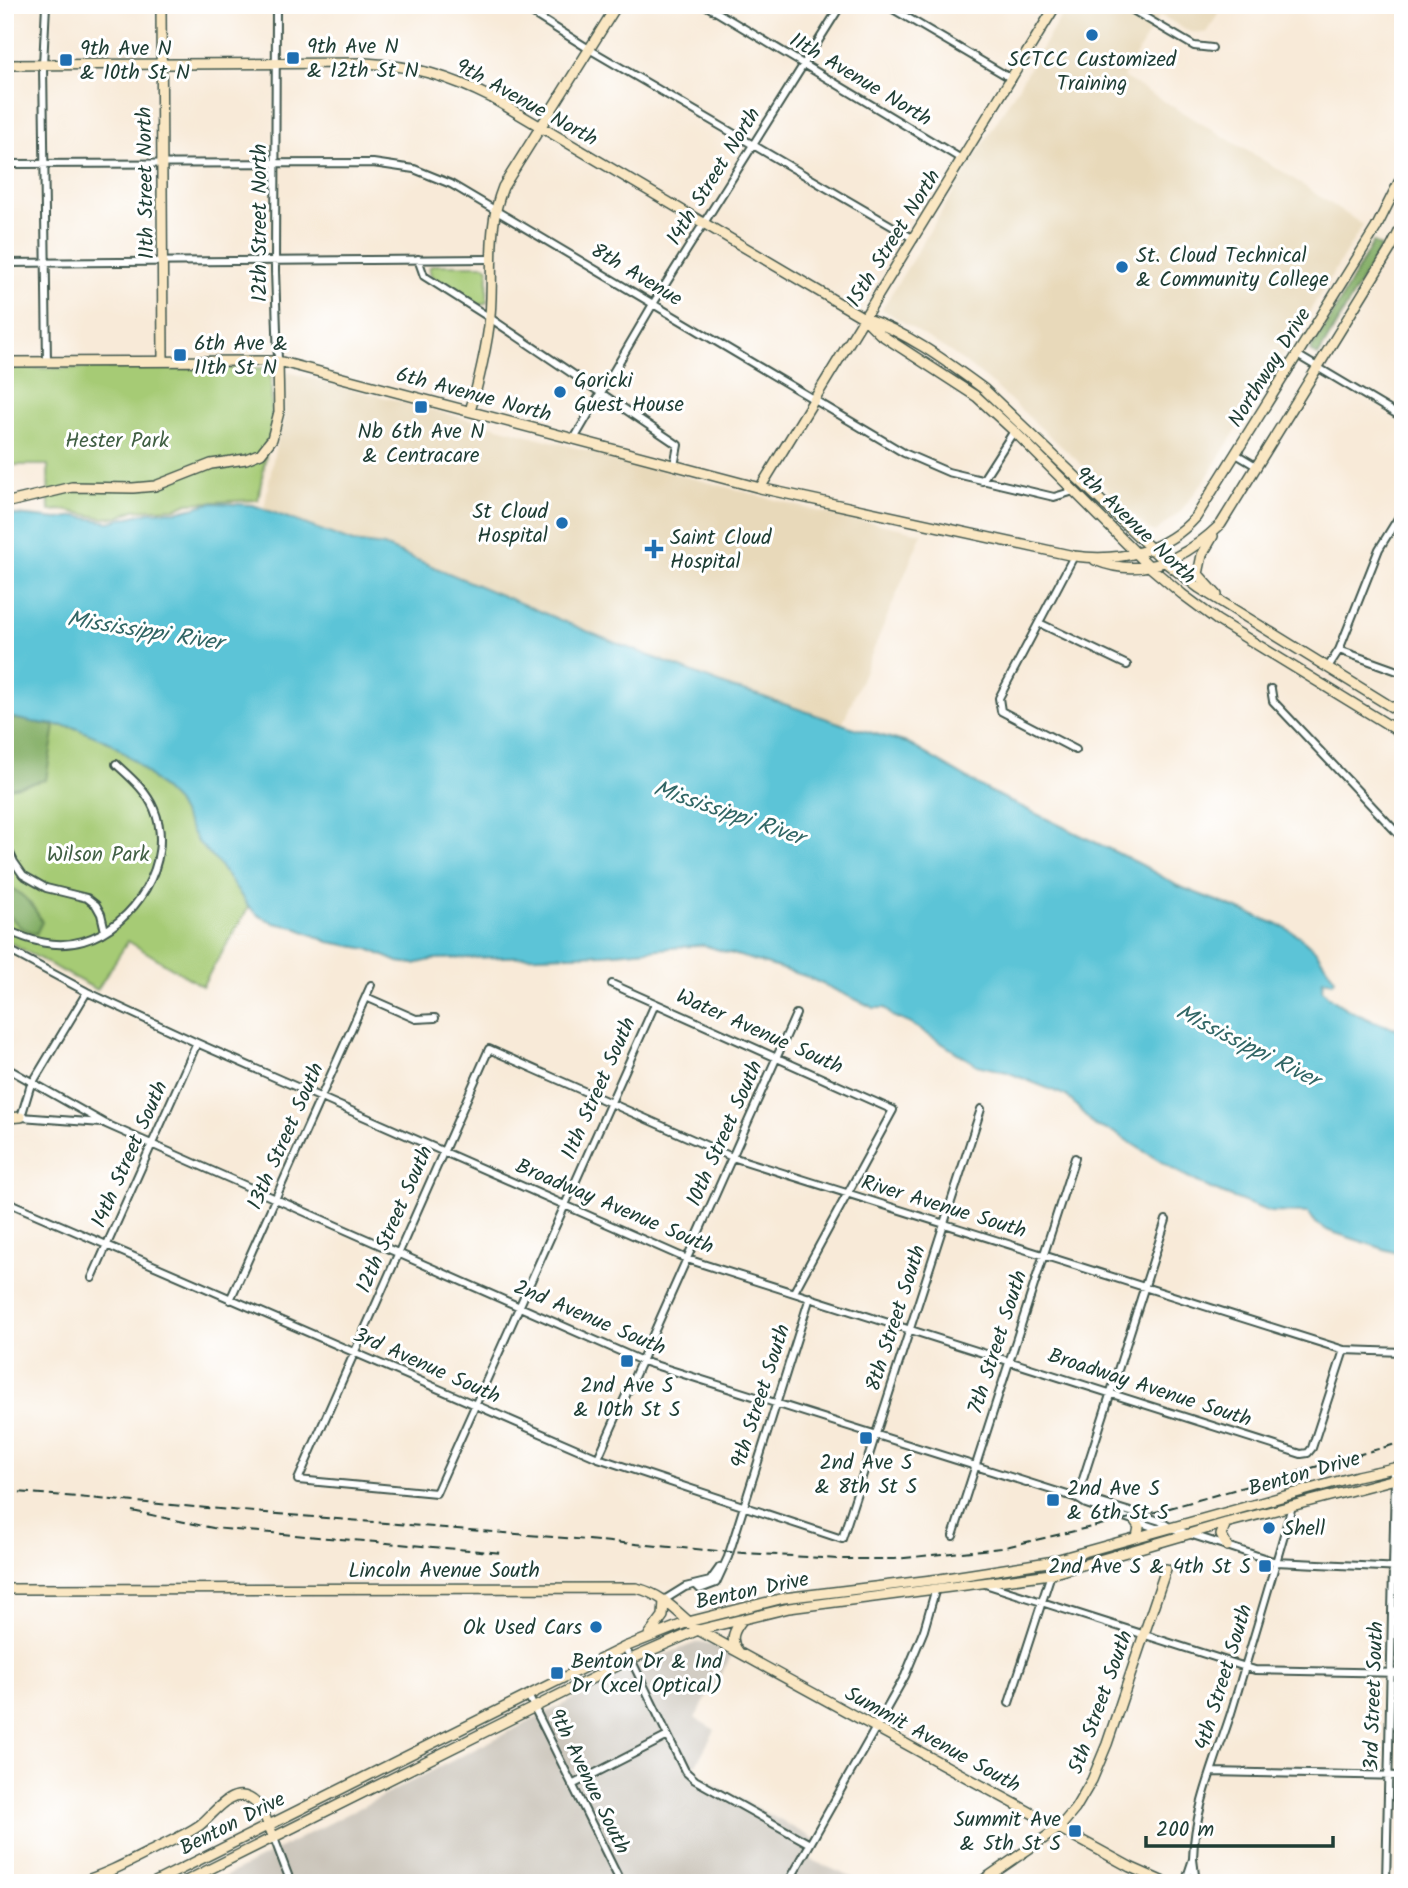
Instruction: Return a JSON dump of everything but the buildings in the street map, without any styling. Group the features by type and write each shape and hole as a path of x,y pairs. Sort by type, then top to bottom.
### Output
{"street":[{"path":"46,5 43,65 47,362"},
{"name":"11th Street North","path":"161,5 163,361"},
{"name":"12th Street North","path":"5,503 72,487 155,486 211,464 246,459 261,453 272,439 279,412 275,261 276,5"},
{"path":"519,5 589,49 914,239"},
{"path":"470,411 490,318 491,239 495,209 503,187 617,5"},
{"name":"11th Avenue North","path":"705,5 962,160"},
{"name":"14th Street North","path":"574,439 653,304 842,5"},
{"path":"886,5 1012,79"},
{"name":"15th Street North","path":"760,488 1056,5"},
{"path":"1124,5 1194,46 1212,48"},
{"name":"9th Avenue North","path":"5,65 365,63 420,69 465,85 864,318 884,324 952,365 984,388 1166,563 1252,622 1403,714"},
{"name":"8th Avenue","path":"5,164 373,163 414,169 451,184 495,209 904,453 948,472 982,481 1054,497 1074,491"},
{"name":"Northway Drive","path":"1138,554 1173,538 1196,517 1376,228 1403,174"},
{"name":"Northway Drive","path":"1150,567 1166,563 1203,541 1221,524 1318,368 1403,223"},
{"path":"5,263 492,259"},
{"path":"418,260 424,276 678,445 674,466"},
{"name":"9th Avenue North","path":"864,318 880,334 977,397 1150,567 1217,620 1403,734"},
{"path":"1297,355 1403,418"},
{"name":"6th Avenue North","path":"5,362 278,361 760,488 1074,556 1090,558 1138,554"},
{"path":"982,481 1014,431"},
{"path":"1236,454 1256,466"},
{"path":"1328,667 1339,650 1379,549 1403,510"},
{"path":"1221,524 1202,555 1198,574 1210,589 1252,622"},
{"path":"1074,556 999,698 1001,711 1076,750"},
{"name":"6th Avenue North","path":"1090,558 1112,567 1150,567"},
{"path":"1039,623 1127,665"},
{"path":"1339,650 1403,673"},
{"path":"1271,689 1273,701 1403,839"},
{"path":"5,929 32,942 58,944 82,941 105,931 126,915 148,888 157,865 160,838 154,810 141,787 116,764"},
{"path":"5,843 23,875 46,888 87,898 96,905 105,931"},
{"name":"Broadway Avenue South","path":"5,948 87,992 197,1043 687,1259 1301,1454 1308,1453 1312,1448 1344,1350"},
{"name":"Water Avenue South","path":"612,984 893,1110 847,1194"},
{"name":"13th Street South","path":"230,1300 371,985"},
{"path":"5,1118 22,1116 33,1082 87,992"},
{"path":"366,997 416,1019 435,1018"},
{"name":"11th Street South","path":"436,1493 655,1004"},
{"name":"10th Street South","path":"598,1458 796,1014"},
{"name":"14th Street South","path":"92,1278 197,1043"},
{"name":"River Avenue South","path":"489,1049 732,1157 1344,1350 1403,1352"},
{"name":"12th Street South","path":"436,1493 298,1480 489,1049"},
{"name":"2nd Avenue South","path":"5,1067 106,1124 642,1361 1077,1498 1160,1521 1171,1528 1276,1562 1403,1568"},
{"name":"8th Street South","path":"842,1539 981,1109"},
{"name":"2nd Avenue South","path":"22,1116 106,1124"},
{"name":"7th Street South","path":"953,1536 1075,1158"},
{"path":"794,1292 847,1194"},
{"name":"3rd Avenue South","path":"5,1201 598,1458 842,1539"},
{"path":"1077,1498 1166,1220"},
{"name":"9th Street South","path":"664,1600 685,1587 706,1588 720,1578 810,1297"},
{"name":"Benton Drive","path":"153,1883 625,1647 688,1622 784,1598 1048,1562 1403,1466"},
{"name":"3rd Street South","path":"1385,1883 1399,1478 1392,1468"},
{"name":"Benton Drive","path":"182,1883 631,1659 698,1630 789,1608 1051,1574 1226,1523 1399,1478"},
{"name":"2nd Avenue South","path":"1077,1498 1086,1504 1156,1528 1171,1528"},
{"name":"4th Street South","path":"1196,1883 1193,1858 1196,1826 1292,1506"},
{"path":"1135,1521 1139,1527 1137,1537"},
{"path":"1226,1523 1221,1535 1227,1546"},
{"path":"1009,1703 1051,1574 1048,1562"},
{"name":"5th Street South","path":"979,1883 1059,1828 1075,1809 1100,1765 1166,1569"},
{"path":"788,1883 905,1676 924,1630 937,1579"},
{"path":"985,1584 1255,1670 1403,1673"},
{"name":"Lincoln Avenue South","path":"5,1589 636,1588 650,1591 664,1600 698,1630"},
{"path":"645,1639 663,1616 664,1600"},
{"path":"739,1653 733,1634 743,1619"},
{"name":"Summit Avenue South","path":"698,1630 1156,1881 1166,1883"},
{"path":"625,1647 666,1737 685,1771 695,1780 810,1844"},
{"name":"9th Avenue South","path":"528,1695 621,1883"},
{"path":"572,1785 666,1737"},
{"path":"1212,1772 1403,1776"},
{"path":"78,1883 120,1868 181,1836 200,1825 223,1802 236,1796 248,1797 257,1805 274,1838 291,1883"},
{"name":"4th Street South","path":"1185,1883 1193,1858"},
{"path":"1339,1881 1385,1883"}],"shaded area":[{"name":"St. Cloud Technical & Community College","path":"1068,5 1224,5 1207,32 1203,33 1190,32 1160,15 1123,77 1283,172 1363,225 1207,477 1180,512 1155,532 1148,529 989,381 952,353 882,309"},
{"name":"Saint Cloud Hospital","path":"288,372 821,512 922,533 842,725 732,688 372,543 353,542 264,509 283,419 283,379"},
{"path":"698,1642 718,1647 732,1655 695,1718 715,1730 693,1770 698,1776 818,1841 809,1859 865,1883 212,1883 650,1660"}],"green space":[{"path":"1373,242 1381,247 1318,356 1310,351"},
{"path":"433,265 485,265 488,269 487,302 479,306 431,276 429,268"},
{"name":"Hester Park","path":"5,368 271,368 272,421 258,500 188,503 177,508 134,510 119,517 103,518 63,510 49,511 48,465 5,465"},
{"name":"Wilson Park","path":"5,716 80,729 111,743 136,762 176,802 197,841 218,863 249,907 202,986 128,941 97,990 5,940"},
{"path":"5,717 55,726 46,780 5,789"},
{"path":"5,883 17,891 39,915 42,922 36,934 20,927 5,911"}],"water":[{"name":"Mississippi River","path":"211,503 253,505 353,542 384,546 601,637 732,688 907,743 989,791 1138,863 1178,886 1284,927 1299,936 1316,951 1335,979 1333,982 1323,980 1322,989 1328,996 1359,1015 1403,1029 1403,1255 1329,1231 1317,1224 1308,1213 1270,1212 1211,1189 1113,1132 1095,1126 1067,1096 1007,1072 977,1065 911,1024 892,1016 885,1008 874,1008 805,976 703,945 604,954 435,959 414,964 398,962 368,949 329,942 258,915 249,907 218,863 197,841 176,802 136,762 111,743 73,727 5,716 5,511 6,514 58,519 76,516 109,522 149,512 179,511"}],"railway":[{"path":"5,1491 730,1552 837,1559 894,1559 1001,1548 1152,1513 1403,1442"},
{"path":"132,1511 213,1528 503,1553"}],"place":[{"name":"SCTCC Customized Training","path":"1092,35"},
{"name":"9th Ave N & 12th St N","path":"293,58"},
{"name":"9th Ave N & 10th St N","path":"66,60"},
{"name":"St. Cloud Technical & Community College","path":"1122,267"},
{"name":"6th Ave & 11th St N","path":"180,355"},
{"name":"Goricki Guest House","path":"560,392"},
{"name":"Nb 6th Ave N & Centracare","path":"421,407"},
{"name":"St Cloud Hospital","path":"562,523"},
{"name":"Saint Cloud Hospital","path":"654,549"},
{"name":"2nd Ave S & 10th St S","path":"627,1361"},
{"name":"2nd Ave S & 8th St S","path":"866,1438"},
{"name":"2nd Ave S & 6th St S","path":"1053,1500"},
{"name":"Shell","path":"1269,1528"},
{"name":"2nd Ave S & 4th St S","path":"1265,1566"},
{"name":"Ok Used Cars","path":"596,1627"},
{"name":"Benton Dr & Ind Dr (xcel Optical)","path":"557,1673"},
{"name":"Summit Ave & 5th St S","path":"1075,1831"}]}
